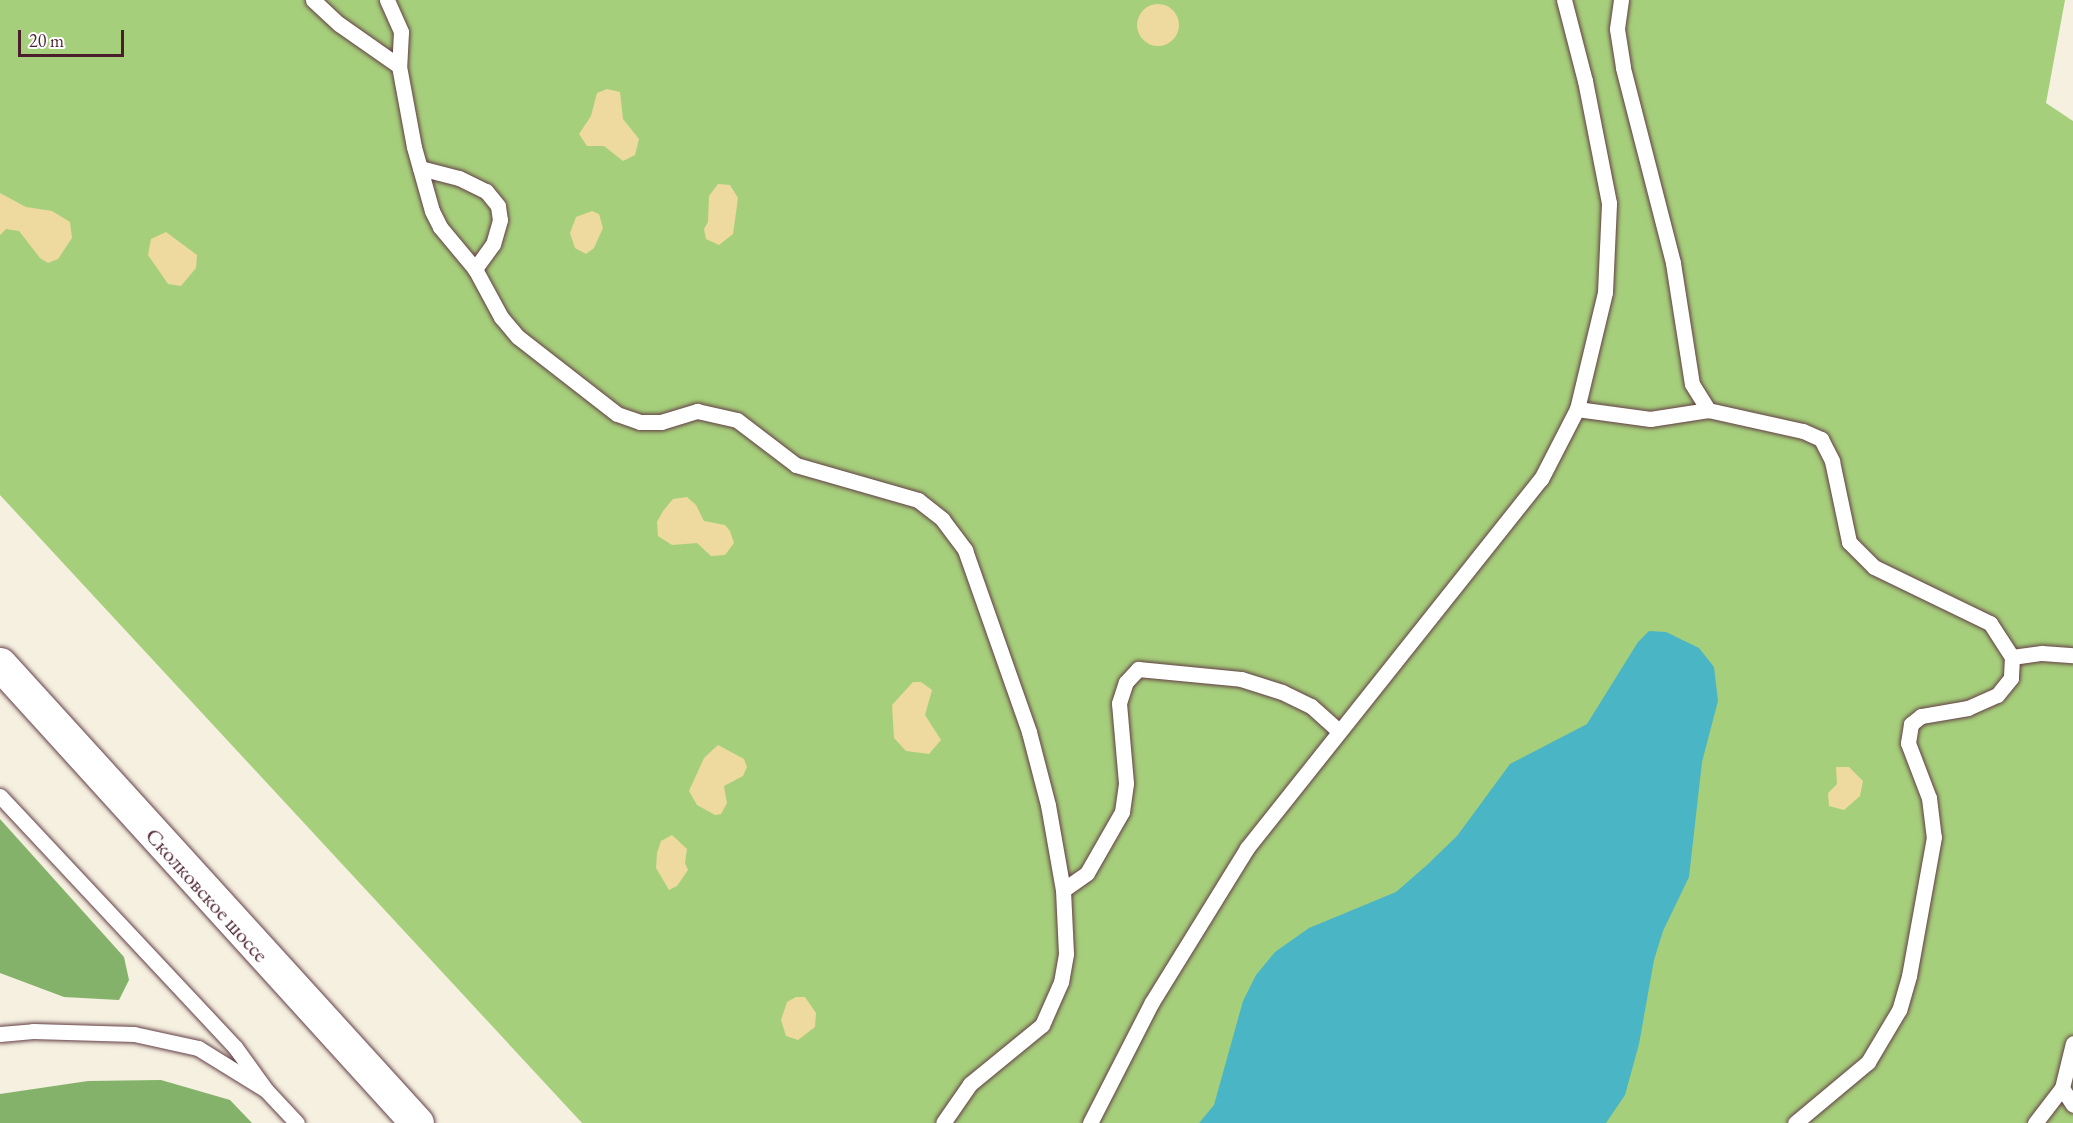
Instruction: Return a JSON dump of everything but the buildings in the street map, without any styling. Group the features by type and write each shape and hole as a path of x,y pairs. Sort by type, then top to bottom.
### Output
{"street":[{"name":"Сколковское шоссе","path":"0,664 417,1123"}],"lane":[{"path":"314,0 339,24 399,66"},
{"path":"387,0 401,32 399,66 420,168 440,227 475,269 501,317 518,337 617,414 640,422 660,422 697,411 717,413 737,420 796,465 918,500 942,519 965,550 1029,732 1063,890 1066,954 1061,982 1041,1024 970,1084 943,1123"},
{"path":"1090,1123 1152,1002 1247,848 1541,479 1577,409 1605,292 1609,203 1585,81 1564,0"},
{"path":"1621,0 1617,29 1623,68 1673,262 1692,384 1708,410"},
{"path":"420,168 459,178 486,192 498,206 500,220 493,244 475,269"},
{"path":"1577,409 1650,419 1708,410 1803,431 1821,439 1832,461 1849,542 1874,567 1990,623 2012,657 2011,678 1996,695 1968,708 1921,717 1911,724 1908,743 1929,798 1934,837 1909,976 1899,1010 1868,1062 1795,1123"},
{"path":"2012,657 2043,653 2073,655"},
{"path":"1063,890 1087,873 1122,812 1126,783 1119,703 1126,682 1138,669 1240,679 1282,692 1311,706 1339,731"},
{"path":"0,796 235,1047 266,1090 297,1123"},
{"path":"0,1034 33,1031 134,1034 198,1048 266,1090"},
{"path":"2035,1123 2062,1088 2073,1043"},
{"path":"2062,1088 2073,1105"}],"green space":[{"path":"0,0 2065,0 2046,103 2073,121 2073,1123 582,1123 0,495"},
{"path":"0,819 124,957 129,980 119,1000 64,997 0,973"},
{"path":"161,1080 230,1100 252,1123 0,1123 0,1094 88,1081"}],"sand":[{"path":"1158,4 1173,10 1179,25 1173,40 1158,46 1143,40 1137,25 1143,10"},
{"path":"607,89 620,92 623,119 639,139 635,155 623,161 604,146 587,146 579,134 591,116 597,93"},
{"path":"718,184 730,185 738,198 733,234 719,245 706,239 704,229 708,222 709,196"},
{"path":"0,193 26,207 52,211 70,222 72,238 58,259 48,263 40,258 19,231 6,229 0,235"},
{"path":"592,211 599,214 603,228 594,248 586,254 575,248 570,233 576,217"},
{"path":"166,232 197,255 196,268 181,286 168,284 148,255 151,239"},
{"path":"687,497 696,505 704,521 725,525 730,531 734,543 725,555 711,556 697,543 672,545 658,536 657,522 663,511 673,499"},
{"path":"913,682 921,682 932,690 925,715 941,740 929,754 906,751 894,738 892,705"},
{"path":"718,745 744,759 747,767 743,776 724,786 727,803 721,814 715,815 697,805 689,791 704,758"},
{"path":"1836,767 1849,767 1863,781 1860,796 1844,810 1829,806 1828,793 1837,784"},
{"path":"672,835 687,849 685,863 688,870 677,886 669,890 656,868 661,841"},
{"path":"796,997 805,997 816,1013 815,1027 798,1040 786,1036 781,1020 787,1002"}],"water":[{"path":"1649,631 1666,632 1699,648 1714,667 1718,701 1702,762 1689,877 1663,931 1654,960 1639,1044 1625,1095 1606,1123 1199,1123 1214,1105 1243,1001 1256,975 1275,952 1309,928 1396,892 1457,836 1510,764 1587,724 1638,642"}]}
